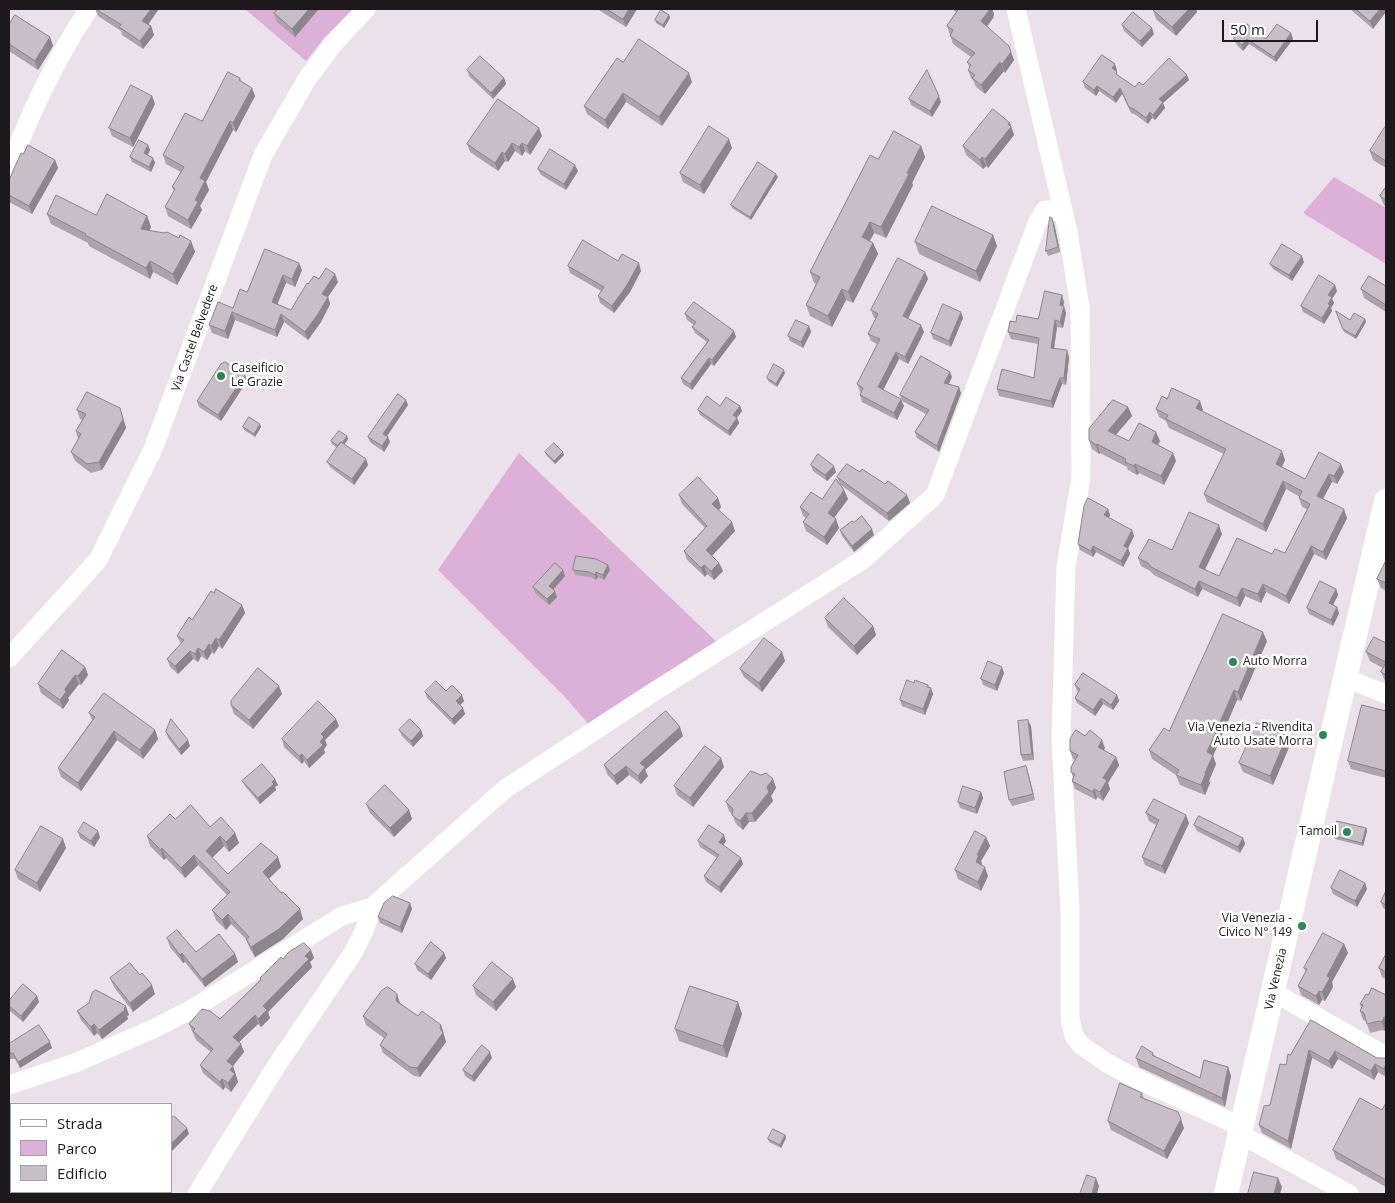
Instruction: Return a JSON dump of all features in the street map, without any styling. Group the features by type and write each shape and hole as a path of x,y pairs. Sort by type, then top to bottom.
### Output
{"main road":[{"name":"Via Venezia","path":"1226,1194 1386,501"}],"street":[{"path":"9,168 28,120 55,63 89,9"},
{"name":"Via Castel Belvedere","path":"9,658 98,560 156,441 263,155 307,79 334,43 366,9"},
{"path":"1016,9 1064,215 1080,318 1081,477 1066,567 1061,739 1070,910 1070,1019 1074,1036 1081,1045 1107,1063 1241,1131 1349,1194"},
{"path":"9,1085 75,1063 155,1028 192,1009 342,916 372,907 505,789 652,692 864,559 935,495 1038,221 1045,210 1052,210 1064,215"},
{"path":"1345,678 1386,694"},
{"path":"197,1194 278,1065 353,953 364,931 372,907"},
{"path":"1273,992 1386,1056"}],"green space":[{"path":"245,9 352,10 324,38 306,61"},
{"path":"1334,177 1386,208 1386,264 1303,213"},
{"path":"519,453 721,646 592,728 564,696 438,570"},
{"path":"9,1125 10,1193 96,1194 9,1194"}],"building":[{"path":"96,9 151,9 142,21 151,26 140,41 119,27 121,25"},
{"path":"278,9 309,9 292,29 274,13"},
{"path":"607,9 629,9 623,19"},
{"path":"959,9 990,9 981,21 1009,46 1011,52 981,85 972,78 975,75 968,70 971,65 967,62 975,53 950,36 953,30 947,26"},
{"path":"1154,9 1189,9 1172,27"},
{"path":"1356,9 1380,9 1370,21"},
{"path":"661,10 669,15 663,25 655,20"},
{"path":"1133,12 1152,28 1140,41 1122,25"},
{"path":"15,15 50,37 35,61 9,44 9,25"},
{"path":"1247,24 1266,39 1277,24 1291,33 1274,57 1247,39 1242,45 1234,39"},
{"path":"639,39 689,73 659,117 623,93 605,120 584,106 617,58 623,62"},
{"path":"1102,55 1115,64 1112,68 1117,72 1116,74 1135,87 1139,82 1143,85 1169,58 1187,75 1159,99 1163,102 1153,115 1150,112 1146,118 1129,107 1120,88 1113,97 1097,86 1094,90 1083,82"},
{"path":"480,56 504,78 491,93 467,70"},
{"path":"927,70 939,96 930,111 909,99"},
{"path":"228,72 240,78 239,80 252,88 233,123 230,121 200,178 205,181 195,200 198,202 188,220 165,207 175,189 172,187 184,167 163,155 185,113 202,121"},
{"path":"131,85 152,96 130,138 109,128"},
{"path":"498,99 539,128 527,146 522,143 519,147 512,143 505,154 502,152 495,163 467,144"},
{"path":"993,109 1010,123 1008,124 1011,127 985,159 982,157 980,160 963,146"},
{"path":"709,126 729,139 700,185 680,173"},
{"path":"1386,128 1386,161 1370,151"},
{"path":"894,131 921,146 907,173 909,174 881,227 870,222 862,237 873,243 848,292 842,289 828,316 806,305 820,277 810,272 870,155 878,159"},
{"path":"139,140 148,145 144,153 153,158 149,167 130,157"},
{"path":"28,145 55,160 29,206 9,195 9,180 21,153 23,154"},
{"path":"550,149 575,165 564,184 538,169"},
{"path":"758,162 776,174 750,217 731,205"},
{"path":"1386,187 1386,200 1380,196"},
{"path":"107,194 147,216 141,229 167,232 179,238 180,235 191,241 173,274 150,261 146,268 47,214 56,195 96,215"},
{"path":"932,206 993,235 976,271 915,242"},
{"path":"1050,217 1052,218 1058,247 1046,251"},
{"path":"583,240 618,261 622,254 639,263 627,285 612,306 598,296 604,287 568,266"},
{"path":"1282,244 1302,256 1289,275 1270,264"},
{"path":"265,249 299,263 292,279 283,275 272,302 291,310 307,283 314,276 319,279 326,268 335,274 322,294 328,297 305,332 281,314 275,330 232,312 225,331 209,325 218,302 233,308 240,289 247,292"},
{"path":"898,258 925,272 903,316 921,325 905,357 896,352 878,387 901,399 894,413 860,395 863,388 857,384 880,339 868,334 878,314 871,310"},
{"path":"1319,275 1335,285 1328,295 1332,297 1328,304 1330,305 1322,318 1301,306"},
{"path":"1369,276 1386,286 1386,305 1361,289"},
{"path":"1045,291 1062,295 1060,305 1064,306 1060,322 1055,320 1051,348 1067,350 1064,378 1060,378 1051,401 997,389 1002,369 1034,378 1039,338 1008,332 1010,321 1016,322 1017,315 1038,319"},
{"path":"694,302 734,331 712,360 709,358 690,384 681,378 709,340 692,327 696,322 685,314"},
{"path":"943,304 961,312 949,341 931,333"},
{"path":"1336,311 1350,320 1354,313 1365,319 1355,336 1343,329"},
{"path":"796,320 809,326 801,342 788,336"},
{"path":"921,356 950,372 944,383 959,387 937,446 915,432 929,410 900,395"},
{"path":"225,362 245,375 218,415 197,401 221,364"},
{"path":"774,364 784,370 776,384 767,378"},
{"path":"1172,388 1200,401 1196,408 1282,451 1276,464 1305,479 1319,452 1341,464 1334,476 1329,474 1317,496 1344,509 1323,552 1311,546 1286,596 1263,584 1258,594 1242,588 1237,598 1199,581 1195,589 1151,567 1148,563 1138,558 1149,539 1172,550 1189,512 1219,525 1199,567 1219,576 1237,538 1272,554 1275,549 1285,553 1310,504 1299,498 1302,491 1283,481 1263,524 1204,494 1226,449 1166,419 1168,415 1156,409 1162,396 1167,399"},
{"path":"87,392 120,408 123,419 99,462 87,464 71,452 81,434 76,431 86,414 77,410"},
{"path":"398,394 406,400 383,434 388,437 382,446 368,437"},
{"path":"707,396 720,406 726,397 740,406 733,415 737,418 728,431 698,410"},
{"path":"1113,400 1128,407 1108,431 1129,441 1139,423 1156,432 1152,442 1173,453 1161,476 1135,464 1134,466 1125,462 1126,459 1089,440 1089,429"},
{"path":"249,417 260,424 254,434 243,427"},
{"path":"339,431 347,436 338,446 331,441"},
{"path":"341,442 366,459 352,479 327,462"},
{"path":"554,443 563,452 554,461 545,452"},
{"path":"818,454 834,466 825,475 811,465"},
{"path":"847,464 860,472 862,469 885,484 888,481 907,495 887,513 837,477"},
{"path":"698,477 718,498 712,504 732,522 706,550 719,563 711,571 704,565 701,568 684,551 707,526 679,495"},
{"path":"836,479 844,490 828,513 836,519 824,537 803,522 809,514 800,507 811,492 822,499"},
{"path":"1088,498 1108,509 1104,515 1132,530 1124,546 1128,548 1121,561 1093,546 1091,551 1078,544 1084,506"},
{"path":"862,516 872,529 852,546 840,530"},
{"path":"576,556 596,559 608,565 603,575 596,572 595,575 589,572 573,570"},
{"path":"1386,561 1386,583 1377,579"},
{"path":"555,563 563,570 549,586 555,591 547,599 533,587"},
{"path":"1320,581 1336,589 1329,603 1337,607 1331,620 1307,608"},
{"path":"216,589 242,605 219,640 216,638 204,652 198,648 195,654 190,651 175,666 167,659 184,640 177,636 189,617 192,620 211,591 214,593"},
{"path":"844,598 873,626 854,646 825,618"},
{"path":"1223,614 1263,632 1238,692 1234,690 1207,752 1213,755 1201,785 1176,775 1179,770 1149,750 1164,728 1169,731"},
{"path":"1374,637 1386,643 1386,662 1366,652"},
{"path":"764,638 782,652 759,683 740,669"},
{"path":"62,650 85,667 78,676 75,675 60,700 38,684"},
{"path":"988,661 1002,667 995,685 981,679"},
{"path":"1386,663 1386,675 1381,672"},
{"path":"258,668 279,686 249,720 231,705 231,701"},
{"path":"1083,673 1117,695 1111,705 1101,698 1093,710 1075,698 1080,689 1075,685"},
{"path":"907,680 914,683 915,680 931,688 923,709 900,700"},
{"path":"436,681 446,691 452,685 462,695 456,701 463,708 452,719 425,692"},
{"path":"104,693 155,730 140,750 114,731 78,783 58,768 95,717 89,713"},
{"path":"318,701 336,719 321,734 324,737 320,742 323,745 307,760 302,754 299,756 282,739"},
{"path":"1362,705 1386,711 1386,771 1348,761"},
{"path":"666,711 680,727 640,763 645,767 638,776 626,766 614,776 604,765"},
{"path":"171,719 188,740 179,749 166,732"},
{"path":"410,719 421,730 411,741 399,730"},
{"path":"1028,720 1032,754 1021,755 1018,721"},
{"path":"1257,723 1287,736 1270,776 1239,763"},
{"path":"1076,730 1085,736 1090,730 1102,740 1098,747 1116,757 1103,778 1107,780 1100,792 1094,789 1093,792 1072,781 1075,774 1071,772 1071,767 1078,755 1070,751 1070,739"},
{"path":"705,746 721,758 690,798 674,786"},
{"path":"262,764 275,779 272,782 274,784 258,798 242,781"},
{"path":"1026,766 1033,794 1009,800 1004,772"},
{"path":"751,771 761,775 766,773 773,779 767,787 769,792 752,813 746,813 740,821 732,815 733,809 726,802"},
{"path":"385,785 409,810 390,828 366,804"},
{"path":"963,786 981,792 975,808 958,802"},
{"path":"1154,799 1186,815 1162,866 1142,857 1159,820 1146,813"},
{"path":"191,805 210,827 221,817 235,833 226,842 220,836 206,851 228,874 261,843 278,857 263,872 281,893 283,892 300,909 279,929 251,947 246,939 249,937 228,914 222,920 212,910 230,892 194,855 181,868 162,848 161,850 147,836 170,814 175,819"},
{"path":"1199,816 1243,838 1238,847 1194,825"},
{"path":"1337,821 1366,828 1362,843 1333,836"},
{"path":"84,822 98,831 91,841 78,832"},
{"path":"709,825 724,835 719,842 741,858 719,887 704,876 719,855 698,841"},
{"path":"41,826 63,839 37,883 15,870"},
{"path":"975,831 986,837 977,855 979,855 976,862 985,867 978,882 955,870"},
{"path":"1340,870 1365,883 1355,901 1331,888"},
{"path":"1386,891 1386,905 1381,902"},
{"path":"393,896 410,903 400,927 378,917 384,903"},
{"path":"177,930 196,952 219,934 235,954 202,979 182,953 180,955 167,938"},
{"path":"1323,933 1344,944 1327,976 1330,978 1322,992 1319,991 1316,996 1298,986 1307,969 1304,968"},
{"path":"431,942 444,953 428,974 415,964"},
{"path":"304,943 311,950 305,956 309,959 263,1006 267,1010 258,1019 255,1015 233,1037 241,1044 227,1061 233,1066 230,1070 235,1074 228,1083 222,1079 220,1082 200,1065 213,1049 193,1031 195,1029 189,1024 202,1009 210,1011 220,1019 261,980 260,978 281,957 283,959 289,952"},
{"path":"1386,954 1386,972 1379,968"},
{"path":"492,962 513,979 493,1002 473,986"},
{"path":"130,963 152,985 130,1003 110,978"},
{"path":"23,984 37,996 21,1016 9,1006 9,1001"},
{"path":"690,986 738,1002 723,1046 675,1029"},
{"path":"388,987 397,994 396,1001 418,1016 422,1011 441,1025 440,1028 443,1033 417,1068 410,1067 380,1045 387,1034 363,1016 382,990"},
{"path":"1372,988 1386,995 1386,1018 1384,1017 1382,1022 1367,1024 1364,1013 1360,1011 1363,1005 1360,1004"},
{"path":"96,990 126,1006 125,1010 99,1030 94,1024 91,1027 77,1011 89,1003 92,993"},
{"path":"1311,1020 1377,1058 1386,1058 1386,1064 1384,1069 1375,1064 1371,1071 1335,1051 1329,1061 1309,1050 1288,1141 1259,1125 1264,1106 1270,1105 1280,1064 1286,1065 1288,1054 1290,1055"},
{"path":"39,1025 50,1042 18,1062 13,1053 9,1053 9,1044"},
{"path":"482,1045 490,1052 472,1076 463,1070"},
{"path":"1142,1046 1153,1053 1152,1055 1200,1078 1204,1060 1228,1067 1222,1098 1136,1058"},
{"path":"1120,1083 1142,1093 1140,1097 1178,1112 1181,1119 1164,1151 1108,1121"},
{"path":"1360,1098 1382,1110 1386,1103 1386,1180 1333,1150"},
{"path":"174,1116 187,1128 172,1143 172,1118"},
{"path":"773,1129 785,1135 780,1145 768,1139"},
{"path":"1254,1172 1278,1178 1274,1194 1248,1194"},
{"path":"1087,1175 1096,1178 1092,1194 1080,1194"}],"place":[{"name":"Caseificio Le Grazie","path":"221,376"},
{"name":"Auto Morra","path":"1233,662"},
{"name":"Via Venezia - Rivendita Auto Usate Morra","path":"1323,735"},
{"name":"Tamoil","path":"1347,832"},
{"name":"Via Venezia - Civico N° 149","path":"1302,926"}]}
